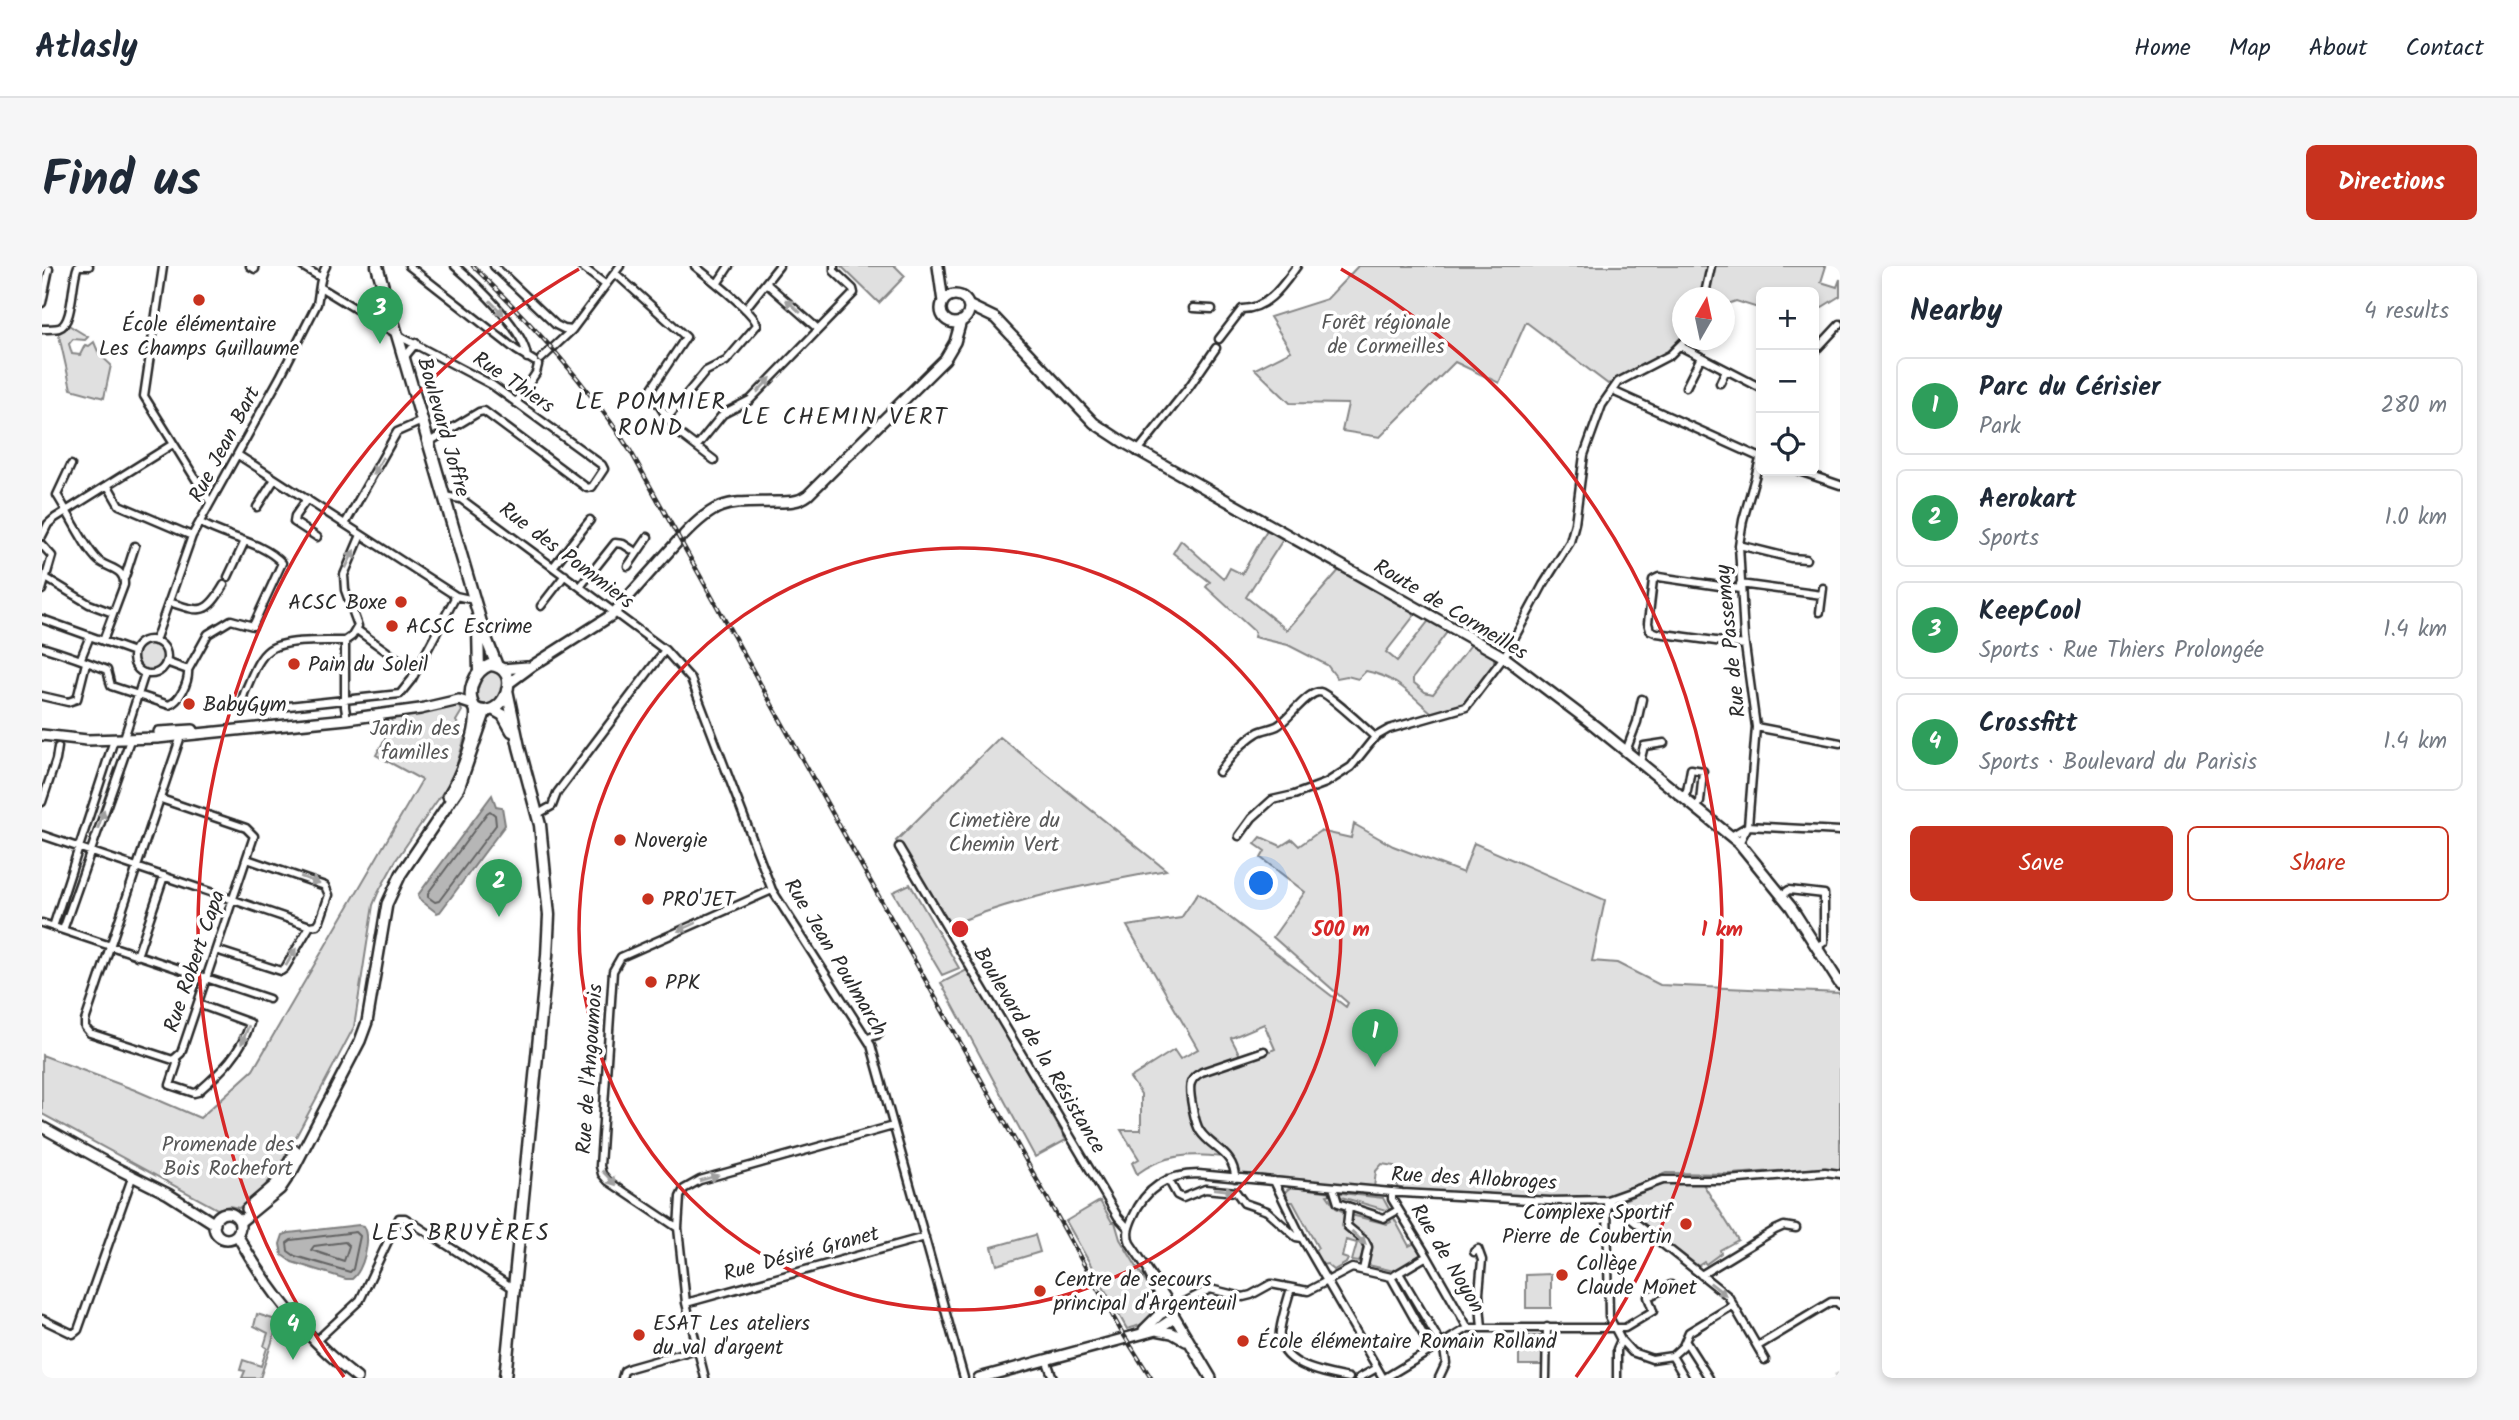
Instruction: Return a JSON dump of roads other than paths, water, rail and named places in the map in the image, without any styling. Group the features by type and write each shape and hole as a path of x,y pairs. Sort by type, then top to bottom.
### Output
{"main road":[{"name":"Boulevard Joffre","path":"377,266 474,600 492,658 500,667"},
{"path":"939,270 947,288 968,305 996,320"},
{"path":"939,270 943,302 941,312 952,329 953,345"},
{"path":"943,302 955,295"},
{"path":"358,1378 282,1303 234,1236 238,1219 275,1185 289,1164 352,1046 366,999 381,902 394,875 457,780 481,709 501,703 508,687 532,666 614,612 701,517 729,504 796,501 804,498 946,359 968,305"},
{"path":"947,321 979,316 996,320"},
{"name":"Route de Cormeilles","path":"996,320 1094,423 1137,452 1504,657 1640,762 1740,843 1782,895 1840,984"},
{"name":"Boulevard Joffre","path":"474,600 480,643 479,673"},
{"path":"42,735 114,740 181,730 217,730 347,717 431,704 461,694 470,688 484,668 522,669 532,666"},
{"path":"500,667 508,676 519,747 538,814 549,915 507,1375"},
{"path":"470,688 481,709"},
{"path":"55,737 181,736 420,709 459,700 503,715 519,747"},
{"path":"42,1127 217,1220"},
{"path":"217,1220 228,1213 238,1219"},
{"path":"217,1220 217,1234 223,1238 234,1236"},
{"path":"1156,1330 1172,1314"},
{"path":"1135,1335 1172,1314"},
{"name":"Boulevard de la Résistance","path":"1172,1314 1211,1378"},
{"path":"979,1378 1156,1330 1172,1333 1191,1344"}],"street":[{"path":"42,329 65,325 69,318 74,275 78,266 89,266"},
{"path":"155,268 159,270 163,266"},
{"path":"163,266 144,392 147,402 211,502"},
{"path":"302,266 320,277"},
{"name":"Rue Jean Bart","path":"155,641 192,536 317,304 320,277 326,266"},
{"path":"409,266 535,361"},
{"path":"455,266 506,317 535,361 536,373 516,403"},
{"path":"494,266 556,325 564,330 572,330"},
{"path":"581,266 606,285"},
{"path":"535,361 572,330 620,266"},
{"path":"667,418 706,371 726,361 755,329 757,320 695,266"},
{"path":"717,284 729,266"},
{"path":"745,309 779,266"},
{"path":"697,446 723,414 750,400 854,293 834,271 834,266"},
{"path":"1219,340 1242,309 1248,310 1270,299 1297,266"},
{"path":"1706,287 1711,266"},
{"path":"42,303 48,268"},
{"path":"615,273 686,337 650,391 677,431 714,460"},
{"path":"767,284 818,329"},
{"name":"Rue Thiers","path":"320,287 397,334 492,385 604,469 592,487 587,488 484,411 429,442"},
{"path":"1193,308 1212,309"},
{"path":"1816,350 1840,324"},
{"path":"404,358 416,343"},
{"path":"1137,452 1216,348"},
{"path":"1239,836 1252,818 1272,800 1326,783 1350,767 1375,737 1389,729 1466,707 1504,657 1570,542 1584,455 1602,405 1618,382 1654,365 1675,350"},
{"path":"1688,350 1756,385"},
{"path":"1686,387 1701,357"},
{"path":"1720,383 1726,370"},
{"path":"1617,393 1756,455"},
{"path":"345,524 397,432 422,421"},
{"path":"42,536 50,521 173,444"},
{"path":"238,455 456,596 474,600"},
{"path":"71,465 57,495 96,559 121,572 125,578"},
{"name":"Rue de Passemay","path":"1748,826 1756,727 1745,645 1739,545 1756,474"},
{"path":"1814,476 1840,485"},
{"path":"257,507 275,479"},
{"path":"108,486 119,505 192,536"},
{"name":"Rue des Pommiers","path":"444,496 461,499 665,650"},
{"path":"307,499 295,516 294,523 317,537"},
{"path":"553,567 590,520"},
{"path":"42,647 107,670 111,686 164,704 173,704 208,634 234,620 253,626 281,568 280,560 245,541 217,532 201,523"},
{"path":"361,535 344,575 345,590 355,612 357,630 393,656 417,669"},
{"path":"628,566 648,537"},
{"path":"229,577 245,541"},
{"path":"580,587 615,543 623,544 637,553"},
{"path":"42,545 52,556 42,590"},
{"path":"1739,545 1806,559"},
{"path":"103,641 135,546"},
{"path":"541,606 565,575"},
{"path":"1745,645 1650,630 1648,623 1653,580 1659,577 1740,587 1822,592 1820,612"},
{"path":"46,578 89,604 113,613"},
{"path":"169,601 197,611 205,609 213,603 223,585"},
{"path":"357,630 345,641 299,643 270,650 259,663 243,697 243,704 251,710 400,694 417,669 456,596"},
{"path":"42,619 134,652"},
{"path":"42,696 68,702 77,699 90,636"},
{"path":"155,641 165,649 166,662 159,672 145,673 134,663 134,652 143,642 155,641"},
{"path":"345,641 347,717"},
{"path":"538,814 552,806 557,793 665,650"},
{"name":"Rue Jean Poulmarch","path":"665,650 695,687 772,890 868,1038 964,1378"},
{"path":"166,662 188,670"},
{"path":"63,930 120,763 145,673"},
{"path":"1219,772 1230,757 1258,732 1278,726 1302,702 1317,693 1322,693 1339,705 1375,737"},
{"path":"1626,751 1642,699"},
{"path":"1756,727 1840,743"},
{"path":"110,947 181,736"},
{"path":"53,927 114,740"},
{"path":"1640,762 1644,746 1664,743"},
{"path":"42,802 58,747"},
{"path":"110,759 120,763"},
{"path":"1684,797 1688,791 1691,769 1703,771 1700,802 1697,807"},
{"path":"42,835 310,926 317,925 329,895 325,886 247,859 254,839 251,831 161,799"},
{"path":"1740,843 1748,826"},
{"path":"1731,836 1748,826 1840,831"},
{"name":"Boulevard de la Résistance","path":"898,847 1111,1206 1123,1225 1128,1228 1128,1240 1163,1303 1172,1314"},
{"name":"Rue Robert Capa","path":"110,947 85,1027 90,1033 176,1062 247,859"},
{"path":"137,956 164,876"},
{"name":"Rue de l'Angoumois","path":"678,1228 608,1181 602,1174 600,1166 612,971 616,961 628,954 772,890"},
{"path":"1782,895 1789,890 1824,894 1824,942 1816,947"},
{"path":"42,923 269,999"},
{"path":"216,950 281,971 310,926"},
{"path":"176,1062 170,1085 194,1093 234,1058 247,1035 250,1023 198,1004"},
{"path":"868,1038 879,1034"},
{"path":"1234,1178 1234,1167 1226,1154 1198,1129 1190,1093 1191,1084 1202,1072 1264,1051"},
{"path":"705,1378 686,1303 678,1228 680,1197 684,1189 691,1184 893,1125"},
{"name":"Rue des Allobroges","path":"1168,1179 1192,1174 1392,1192 1550,1201 1607,1200 1663,1180 1727,1180 1825,1172 1840,1174"},
{"path":"42,1319 65,1332 73,1334 78,1330 133,1175"},
{"path":"1128,1228 1144,1197 1168,1179 1177,1195 1183,1198 1205,1189 1236,1192 1246,1205 1267,1211 1296,1237 1302,1238"},
{"path":"1275,1181 1302,1238 1384,1378 1468,1328"},
{"path":"1333,1187 1338,1203 1349,1207 1384,1218 1398,1210"},
{"name":"Rue de Noyon","path":"1392,1192 1392,1199 1398,1210 1468,1328 1625,1328 1653,1311 1648,1297 1671,1285"},
{"path":"1607,1200 1728,1297 1765,1360"},
{"path":"1607,1200 1609,1317 1621,1340 1639,1356 1658,1359 1672,1356 1686,1342 1689,1332 1732,1306"},
{"path":"1349,1207 1347,1226 1368,1247 1363,1270"},
{"path":"318,1340 359,1300 399,1218 405,1219 516,1290"},
{"path":"1701,1275 1775,1230 1784,1226 1796,1228"},
{"name":"Rue Désiré Granet","path":"686,1303 925,1237"},
{"path":"1474,1252 1478,1249 1482,1260 1479,1293 1482,1328"},
{"path":"1172,1314 1210,1289 1242,1297 1251,1296 1270,1284 1308,1292 1352,1268 1391,1277 1427,1256"},
{"path":"1399,1273 1442,1345 1446,1363 1439,1378"},
{"path":"1391,1277 1432,1350"},
{"path":"1291,1288 1280,1331 1283,1348 1295,1362 1349,1378"},
{"path":"1758,1346 1831,1302 1837,1301 1840,1305"},
{"path":"1410,1311 1419,1306"},
{"path":"1546,1327 1546,1378"},
{"path":"1617,1378 1617,1349 1621,1340"},
{"path":"1686,1342 1709,1378"},
{"path":"622,1378 624,1371 630,1368 697,1349"},
{"path":"1672,1356 1685,1378"},
{"path":"1046,1359 1053,1378"},
{"path":"1359,1378 1377,1368"}],"water":[{"path":"492,795 496,806 502,807 505,825 437,913 419,899 418,895"},
{"path":"364,1226 367,1246 360,1269 352,1279 292,1262 282,1255 280,1244 283,1235"}],"tunnel":[{"path":"1836,1378 1840,1376"}],"railway":[{"path":"473,266 557,355 596,402 631,452 1120,1329 1151,1378"}],"place":[{"name":"École élémentaire Les Champs Guillaume","path":"199,300"},
{"name":"KeepCool","path":"380,344"},
{"name":"ACSC Boxe","path":"401,602"},
{"name":"ACSC Escrime","path":"392,626"},
{"name":"Pain du Soleil","path":"294,664"},
{"name":"BabyGym","path":"189,704"},
{"name":"Novergie","path":"620,840"},
{"name":"PRO'JET","path":"648,899"},
{"name":"Aerokart","path":"499,917"},
{"name":"PPK","path":"651,982"},
{"name":"Parc du Cérisier","path":"1375,1067"},
{"name":"Complexe Sportif Pierre de Coubertin","path":"1686,1224"},
{"name":"Collège Claude Monet","path":"1562,1275"},
{"name":"Centre de secours principal d'Argenteuil","path":"1040,1291"},
{"name":"ESAT Les ateliers du val d'argent","path":"639,1335"},
{"name":"École élémentaire Romain Rolland","path":"1243,1341"},
{"name":"Crossfitt","path":"293,1360"}],"district":[{"name":"LE POMMIER ROND","path":"651,414"},
{"name":"LE CHEMIN VERT","path":"845,416"},
{"name":"LES BRUYÈRES","path":"461,1232"}],"park label":[{"name":"Forêt régionale de Cormeilles","path":"1386,334"},
{"name":"Jardin des familles","path":"415,740"},
{"name":"Cimetière du Chemin Vert","path":"1004,832"},
{"name":"Promenade des Bois Rochefort","path":"228,1156"}]}
